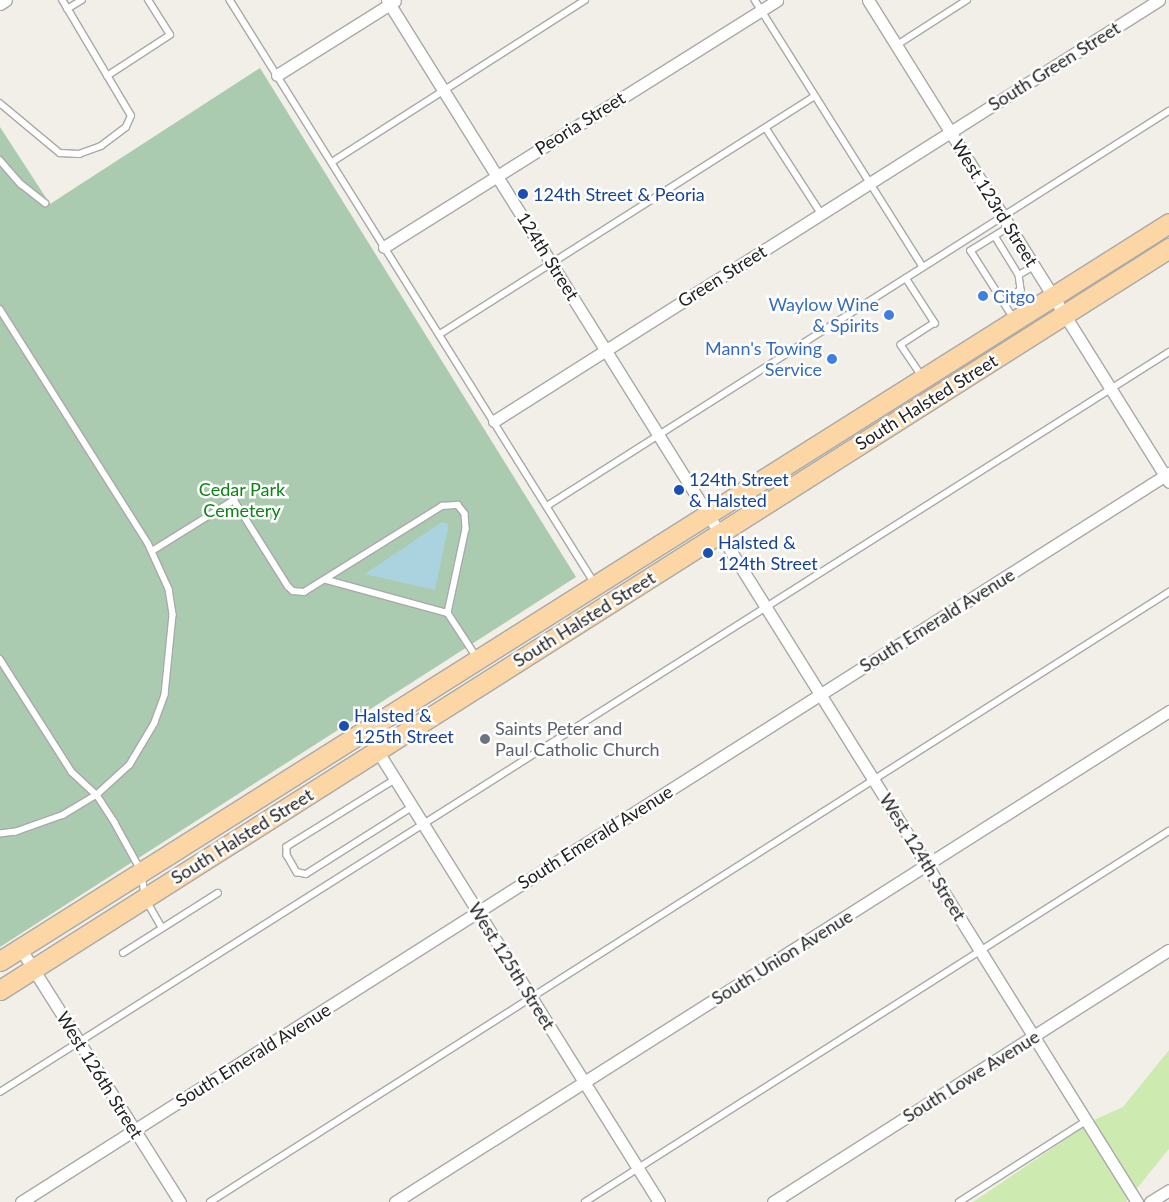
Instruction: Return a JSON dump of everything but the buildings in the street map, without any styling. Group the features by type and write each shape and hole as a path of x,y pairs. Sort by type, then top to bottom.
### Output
{"main road":[{"name":"South Halsted Street","path":"0,961 922,377 1169,223"},
{"name":"South Halsted Street","path":"0,990 1169,248"}],"street":[{"path":"0,4 6,0"},
{"name":"Peoria Street","path":"384,247 758,5 777,0"},
{"name":"West 123rd Street","path":"868,0 1168,477"},
{"name":"South Green Street","path":"950,131 1159,0"},
{"path":"277,75 391,1"},
{"name":"124th Street","path":"391,1 444,90 709,512"},
{"name":"Green Street","path":"494,421 950,131"},
{"name":"South Emerald Avenue","path":"21,1202 821,694 1168,477"},
{"name":"West 124th Street","path":"709,512 1137,1202"},
{"name":"South Union Avenue","path":"395,1202 1169,711"},
{"name":"West 125th Street","path":"365,731 659,1202"},
{"name":"West 126th Street","path":"20,948 180,1202"},
{"name":"South Lowe Avenue","path":"773,1202 1169,950"},
{"path":"1150,1202 1169,1190"}],"lane":[{"path":"0,103 60,153 79,154 101,146 126,128 131,116 62,0"},
{"path":"67,9 82,0"},
{"path":"107,76 170,36 148,0"},
{"path":"230,0 596,583"},
{"path":"332,162 585,0"},
{"path":"896,45 967,0"},
{"path":"758,5 923,267"},
{"path":"440,334 815,96"},
{"path":"547,506 1169,112"},
{"path":"766,128 821,213"},
{"path":"0,160 22,184 45,203"},
{"path":"1010,227 972,251 1014,319"},
{"path":"995,236 1019,275 1021,290 1003,302"},
{"path":"1019,275 1034,266"},
{"path":"906,278 935,323 901,345 922,377"},
{"path":"0,309 152,551 169,589 173,615 165,695 144,746 130,765 97,795 64,815 16,832 0,834"},
{"path":"0,1092 1169,352"},
{"path":"152,551 234,500 293,591 304,592 442,506 458,505 465,514 466,529 448,613"},
{"path":"326,580 448,613 478,658"},
{"path":"210,1202 1169,592"},
{"path":"0,659 72,772 97,795 142,872 145,898 162,928"},
{"path":"395,780 287,847 287,855 297,872 306,874 412,807"},
{"path":"585,1202 1169,831"},
{"path":"123,953 218,893"},
{"path":"959,1202 1086,1121"}],"green space":[{"name":"Cedar Park Cemetery","path":"260,68 576,577 0,947 0,127 50,204"},
{"path":"1169,1050 1169,1149 1126,1202 973,1202 1094,1120 1123,1107"}],"water":[{"path":"442,522 448,524 448,528 435,590 365,574"}],"place":[{"name":"124th Street & Peoria","path":"523,194"},
{"name":"Citgo","path":"983,296"},
{"name":"Waylow Wine & Spirits","path":"889,315"},
{"name":"Mann's Towing Service","path":"832,359"},
{"name":"124th Street & Halsted","path":"679,490"},
{"name":"Halsted & 124th Street","path":"708,553"},
{"name":"Halsted & 125th Street","path":"344,726"},
{"name":"Saints Peter and Paul Catholic Church","path":"485,739"}]}
